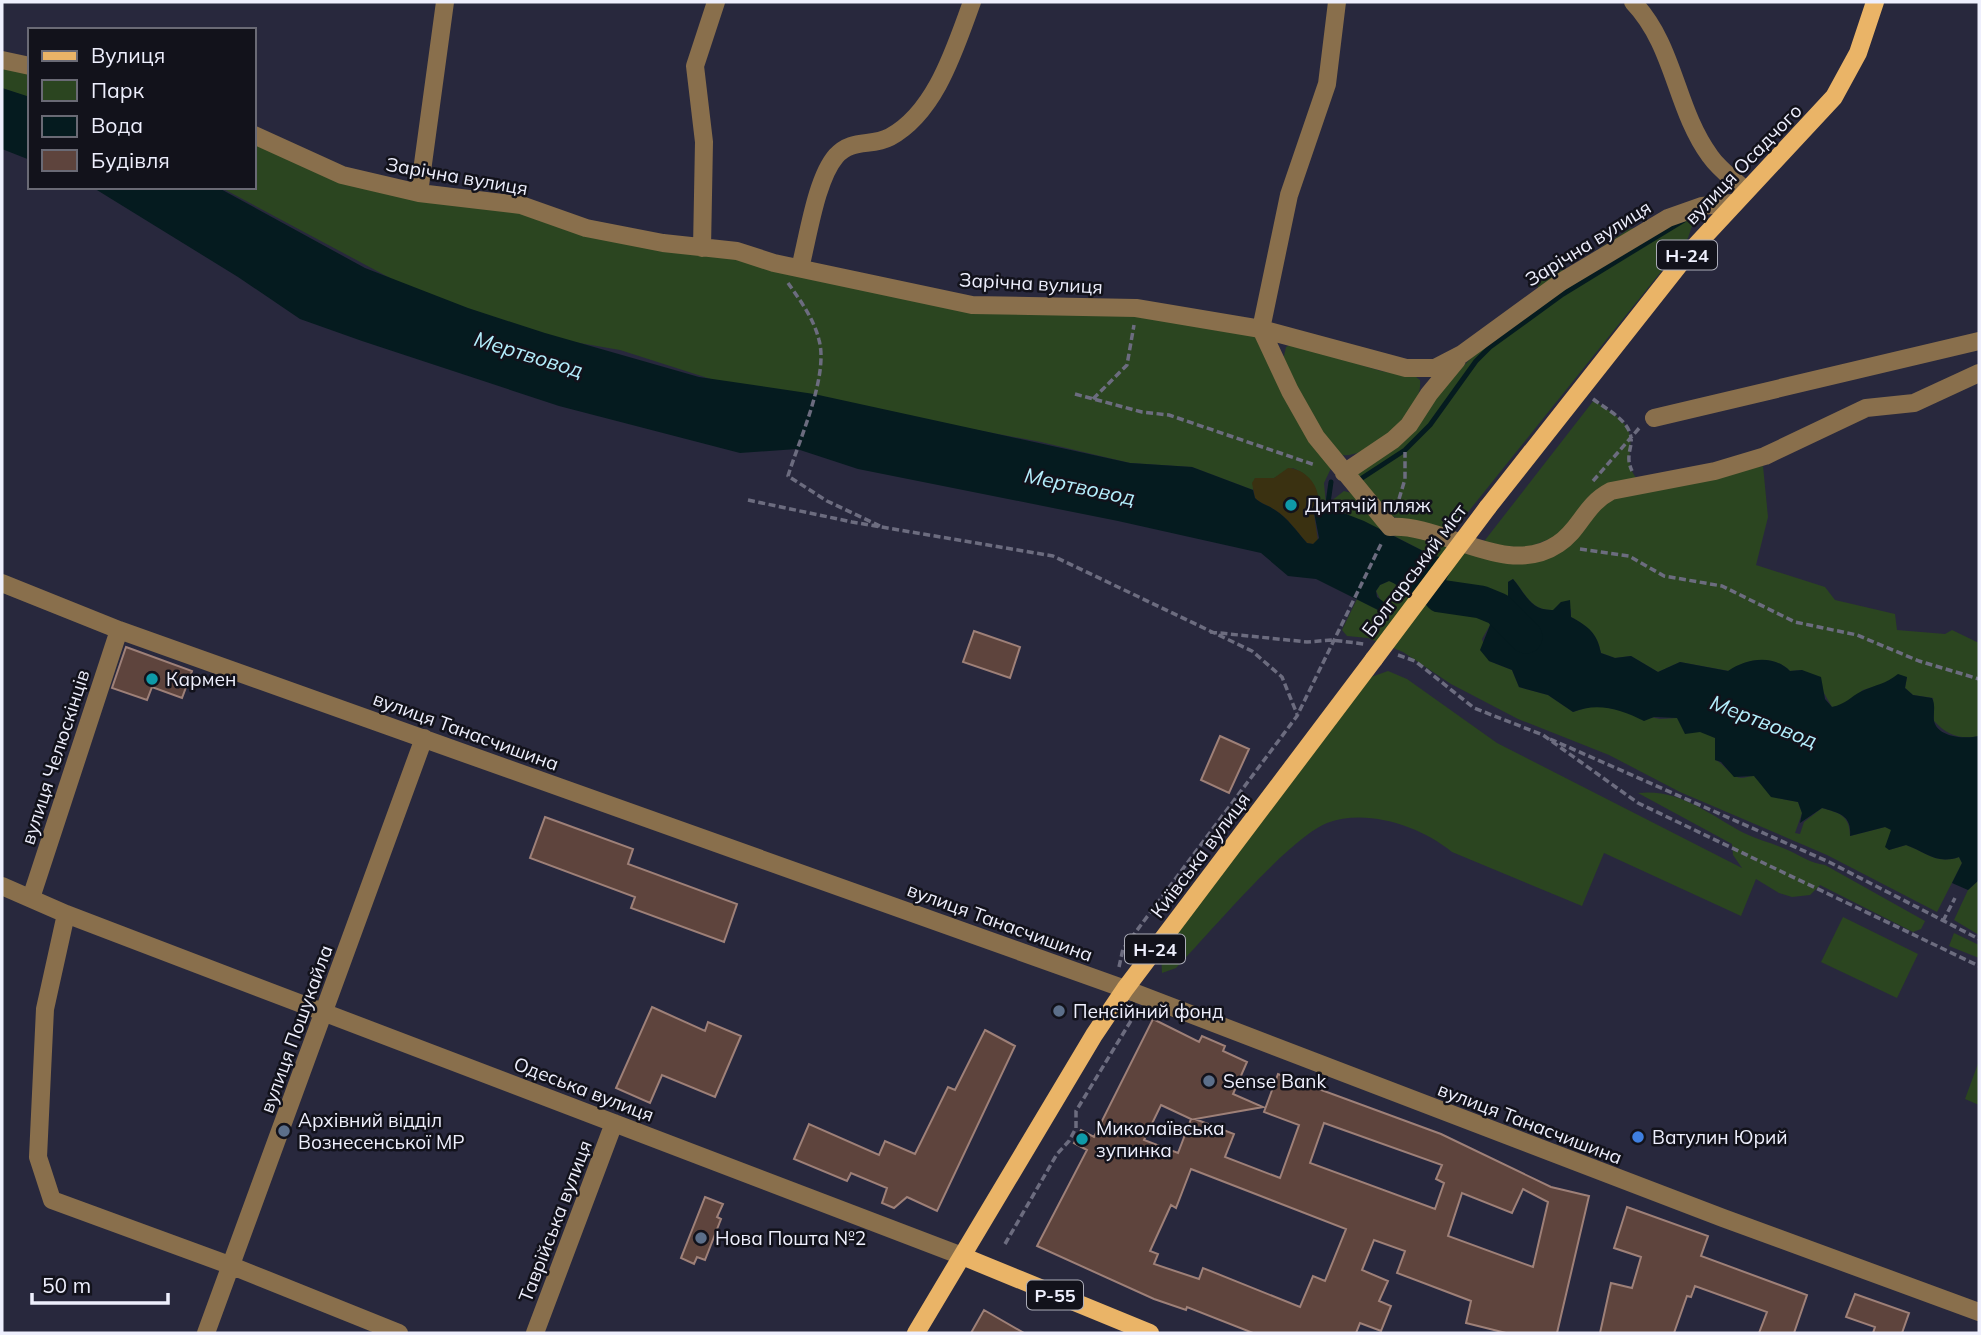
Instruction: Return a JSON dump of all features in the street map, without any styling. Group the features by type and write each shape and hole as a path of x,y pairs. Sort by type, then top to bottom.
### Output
{"main road":[{"name":"вулиця Осадчого","path":"1488,507 1687,255 1738,197 1834,97 1858,53 1875,2"},
{"name":"Болгарський міст","path":"1371,652 1488,507"},
{"name":"Київська вулиця","path":"916,1333 1094,1035 1371,652"},
{"name":"Одеська вулиця","path":"962,1256 1150,1333"}],"street":[{"path":"419,193 445,2"},
{"path":"702,248 704,142 695,66 716,2"},
{"path":"800,268 817,199 834,157 848,145 882,141 900,131 925,103 947,66 972,2"},
{"path":"1337,2 1327,84 1289,195 1261,329 1290,391 1316,437 1390,527 1418,529 1510,555 1534,554 1558,545 1597,498 1611,491 1715,471 1765,456 1866,408 1914,403 1979,373"},
{"path":"1633,2 1660,39 1688,113 1708,154 1738,197"},
{"path":"2,60 28,66"},
{"name":"Зарічна вулиця","path":"256,136 342,175 419,193 521,205 586,228 702,248 737,251 774,263 972,305 1136,308 1261,329 1406,368 1435,368 1462,354 1561,282 1668,218 1738,197"},
{"path":"1654,418 1979,341"},
{"path":"1344,473 1393,440 1409,425 1429,394 1462,354"},
{"name":"вулиця Танасчишина","path":"2,583 119,630 1125,989 1684,1204 1979,1312"},
{"name":"вулиця Челюскінців","path":"31,898 119,630"},
{"name":"вулиця Пошукайла","path":"206,1333 424,738"},
{"name":"Одеська вулиця","path":"2,886 66,914 962,1256"},
{"path":"66,914 44,1022 38,1157 52,1200 232,1266 399,1333"},
{"name":"Таврійська вулиця","path":"535,1333 614,1123"}],"path":[{"path":"774,263 804,307 819,340 822,364 788,476 827,501 885,528"},
{"path":"1093,399 1127,365 1136,308"},
{"path":"1579,390 1620,419 1631,437 1628,464 1642,485"},
{"path":"1075,394 1169,415 1236,440 1344,473"},
{"path":"1585,511 1593,481 1642,424 1654,418"},
{"path":"1125,989 1119,969 1123,949 1297,716 1348,606 1390,527 1403,489 1409,425"},
{"path":"748,500 885,528 1053,556 1252,651 1282,677 1297,716"},
{"path":"1558,545 1629,556 1664,576 1722,586 1795,622 1857,635 1919,661 1959,670 1979,679"},
{"path":"1210,632 1307,642 1332,640 1371,652"},
{"path":"1392,653 1415,661 1474,708 1543,735 1829,862 1979,939"},
{"path":"1543,735 1638,803 1979,966"},
{"path":"1943,921 1955,898"},
{"path":"1005,1244 1057,1154 1069,1141 1076,1128 1076,1111 1125,1031 1139,1012 1150,1010"}],"green space":[{"path":"2,61 28,66 28,97 2,88"},
{"path":"256,132 360,184 520,208 968,308 1129,313 1259,337 1333,464 1324,483 1326,505 1344,491 1355,494 1382,530 1318,503 1317,492 1311,482 1293,468 1274,478 1255,478 1253,490 1192,467 1130,463 1041,442 717,381 620,350 551,338 405,286 224,189 256,189"},
{"path":"1690,219 1693,223 1688,238 1452,532 1390,516 1356,476 1474,355 1536,297 1539,281 1544,275 1551,271 1567,270 1629,229"},
{"path":"1292,344 1381,371 1416,377 1420,380 1419,393 1404,419 1379,442 1352,455 1339,455 1328,444 1283,360 1286,347"},
{"path":"1594,400 1626,426 1630,439 1630,466 1638,480 1563,534 1526,548 1482,544"},
{"path":"1763,466 1768,517 1756,565 1825,587 1835,600 1895,614 1897,630 1945,634 1952,630 1979,643 1979,736 1960,737 1939,726 1934,721 1933,698 1913,695 1905,688 1907,677 1863,690 1846,705 1832,707 1821,688 1802,670 1790,671 1776,662 1752,661 1729,671 1680,662 1658,672 1631,656 1615,658 1601,653 1594,635 1571,617 1571,610 1561,602 1554,610 1539,608 1529,600 1513,579 1508,582 1508,604 1503,608 1451,596 1446,583 1455,561 1431,555 1394,536 1397,533 1535,559 1613,497"},
{"path":"1389,581 1427,606 1468,605 1488,612 1490,625 1482,639 1489,661 1512,670 1519,687 1548,695 1573,712 1595,705 1660,719 1677,718 1715,738 1715,760 1734,775 1741,778 1754,776 1772,795 1798,802 1802,813 1795,833 1800,834 1804,822 1822,808 1843,816 1850,829 1850,836 1885,827 1891,829 1892,835 1887,841 1889,850 1906,845 1937,859 1959,857 1962,863 1937,912 1827,855 1680,792 1609,755 1518,719 1451,684 1403,652 1368,638 1347,636 1342,630 1357,599 1388,615 1376,591 1380,585"},
{"path":"1388,671 1407,679 1497,743 1742,868 1733,855 1732,844 1638,793 1667,795 1694,804 1744,833 1825,865 1925,921 1921,929 1913,932 1820,885 1810,895 1792,897 1779,893 1756,879 1741,916 1604,853 1582,906 1452,852 1409,827 1376,819 1343,819 1327,823 1292,847 1176,968 1162,973 1161,951 1371,677"},
{"path":"1979,880 1979,935 1954,920 1968,890"},
{"path":"1843,917 1918,954 1897,998 1821,962"},
{"path":"1954,933 1979,945 1979,958 1949,946"},
{"path":"1979,1061 1979,1105 1965,1099"}],"sand":[{"name":"Дитячій пляж","path":"1288,468 1306,475 1317,491 1318,503 1313,507 1318,541 1313,544 1307,543 1280,513 1255,498 1252,483 1255,478 1274,478"}],"water":[{"path":"2,88 28,96 28,159 2,149"},
{"path":"95,189 221,189 365,268 468,308 699,377 814,394 1130,463 1192,467 1253,490 1255,498 1284,517 1307,543 1313,544 1319,538 1313,507 1318,503 1364,521 1431,555 1456,561 1445,582 1446,590 1455,598 1503,608 1508,603 1508,582 1513,579 1529,600 1539,608 1553,610 1561,602 1570,600 1571,617 1591,631 1601,653 1615,658 1631,656 1658,672 1680,662 1728,671 1743,663 1768,660 1790,671 1802,670 1821,677 1825,699 1832,707 1898,674 1907,677 1905,688 1913,695 1932,698 1934,721 1941,731 1960,737 1979,736 1979,880 1968,890 1952,883 1962,863 1959,857 1937,859 1906,845 1889,850 1885,847 1891,830 1885,827 1850,836 1849,824 1843,816 1822,808 1800,823 1802,813 1798,802 1771,797 1754,776 1734,777 1721,762 1715,760 1715,738 1700,732 1685,734 1677,718 1654,717 1644,721 1618,710 1600,707 1573,712 1548,695 1519,687 1512,670 1489,661 1480,650 1490,625 1488,612 1474,605 1430,606 1389,581 1380,585 1376,591 1377,597 1388,605 1388,615 1316,579 1288,576 1261,553 1118,521 858,469 797,449 740,453 559,406 300,319 238,277"}],"building":[{"path":"974,631 1020,647 1010,678 963,662"},
{"name":"Кармен","path":"126,647 192,671 182,698 152,687 147,700 112,688"},
{"path":"1220,736 1249,749 1229,793 1201,780"},
{"path":"545,817 633,849 628,864 737,904 724,942 631,908 635,897 530,858"},
{"path":"652,1007 705,1031 708,1022 741,1036 715,1097 662,1075 650,1103 616,1088"},
{"path":"1153,1019 1199,1042 1202,1036 1225,1046 1223,1051 1247,1062 1233,1094 1263,1107 1195,1119 1234,1134 1225,1157 1280,1178 1299,1125 1264,1112 1278,1074 1441,1134 1551,1187 1589,1196 1557,1333 1506,1333 1466,1323 1471,1301 1397,1273 1405,1251 1374,1240 1362,1270 1388,1281 1379,1301 1391,1306 1381,1331 1360,1323 1356,1333 1253,1333 1187,1307 1186,1310 1154,1299 1037,1246 1087,1150 1074,1143 1081,1130 1094,1137","holes":["1161,1105 1191,1119 1178,1153 1144,1140","1324,1123 1442,1165 1436,1179 1444,1183 1435,1209 1310,1163","1191,1169 1346,1229 1325,1281 1313,1276 1300,1307 1203,1268 1199,1279 1154,1264 1158,1254 1150,1251 1171,1205 1176,1208","1523,1189 1548,1202 1533,1267 1448,1236 1462,1193 1512,1213"]},
{"path":"985,1030 1015,1046 937,1211 907,1197 894,1208 882,1203 887,1188 851,1173 847,1181 794,1159 809,1124 879,1155 885,1141 915,1154 948,1087 955,1090"},
{"name":"Нова Пошта №2","path":"705,1197 723,1204 717,1217 721,1219 705,1260 697,1257 694,1264 681,1258"},
{"path":"1627,1207 1708,1236 1701,1256 1807,1295 1794,1333 1759,1333 1767,1312 1695,1286 1691,1297 1687,1296 1674,1333 1600,1333 1611,1283 1632,1288 1641,1257 1614,1248"},
{"path":"1855,1294 1909,1313 1902,1333 1873,1333 1875,1327 1846,1317"},
{"path":"984,1310 1024,1333 971,1333"}],"waterway":[{"path":"1359,480 1405,450 1430,425 1476,361 1490,347 1563,294 1684,220"},
{"path":"1320,509 1328,503 1331,482"},
{"name":"Мертвовод","path":"1440,596 1481,602 1498,609 1526,637"}],"place":[{"name":"Дитячій пляж","path":"1291,505"},
{"name":"Кармен","path":"152,679"},
{"name":"Пенсійний фонд","path":"1059,1011"},
{"name":"Sense Bank","path":"1209,1081"},
{"name":"Архівний відділ Вознесенської МР","path":"284,1131"},
{"name":"Ватулин Юрий","path":"1638,1137"},
{"name":"Миколаївська зупинка","path":"1082,1139"},
{"name":"Нова Пошта №2","path":"701,1238"}]}
